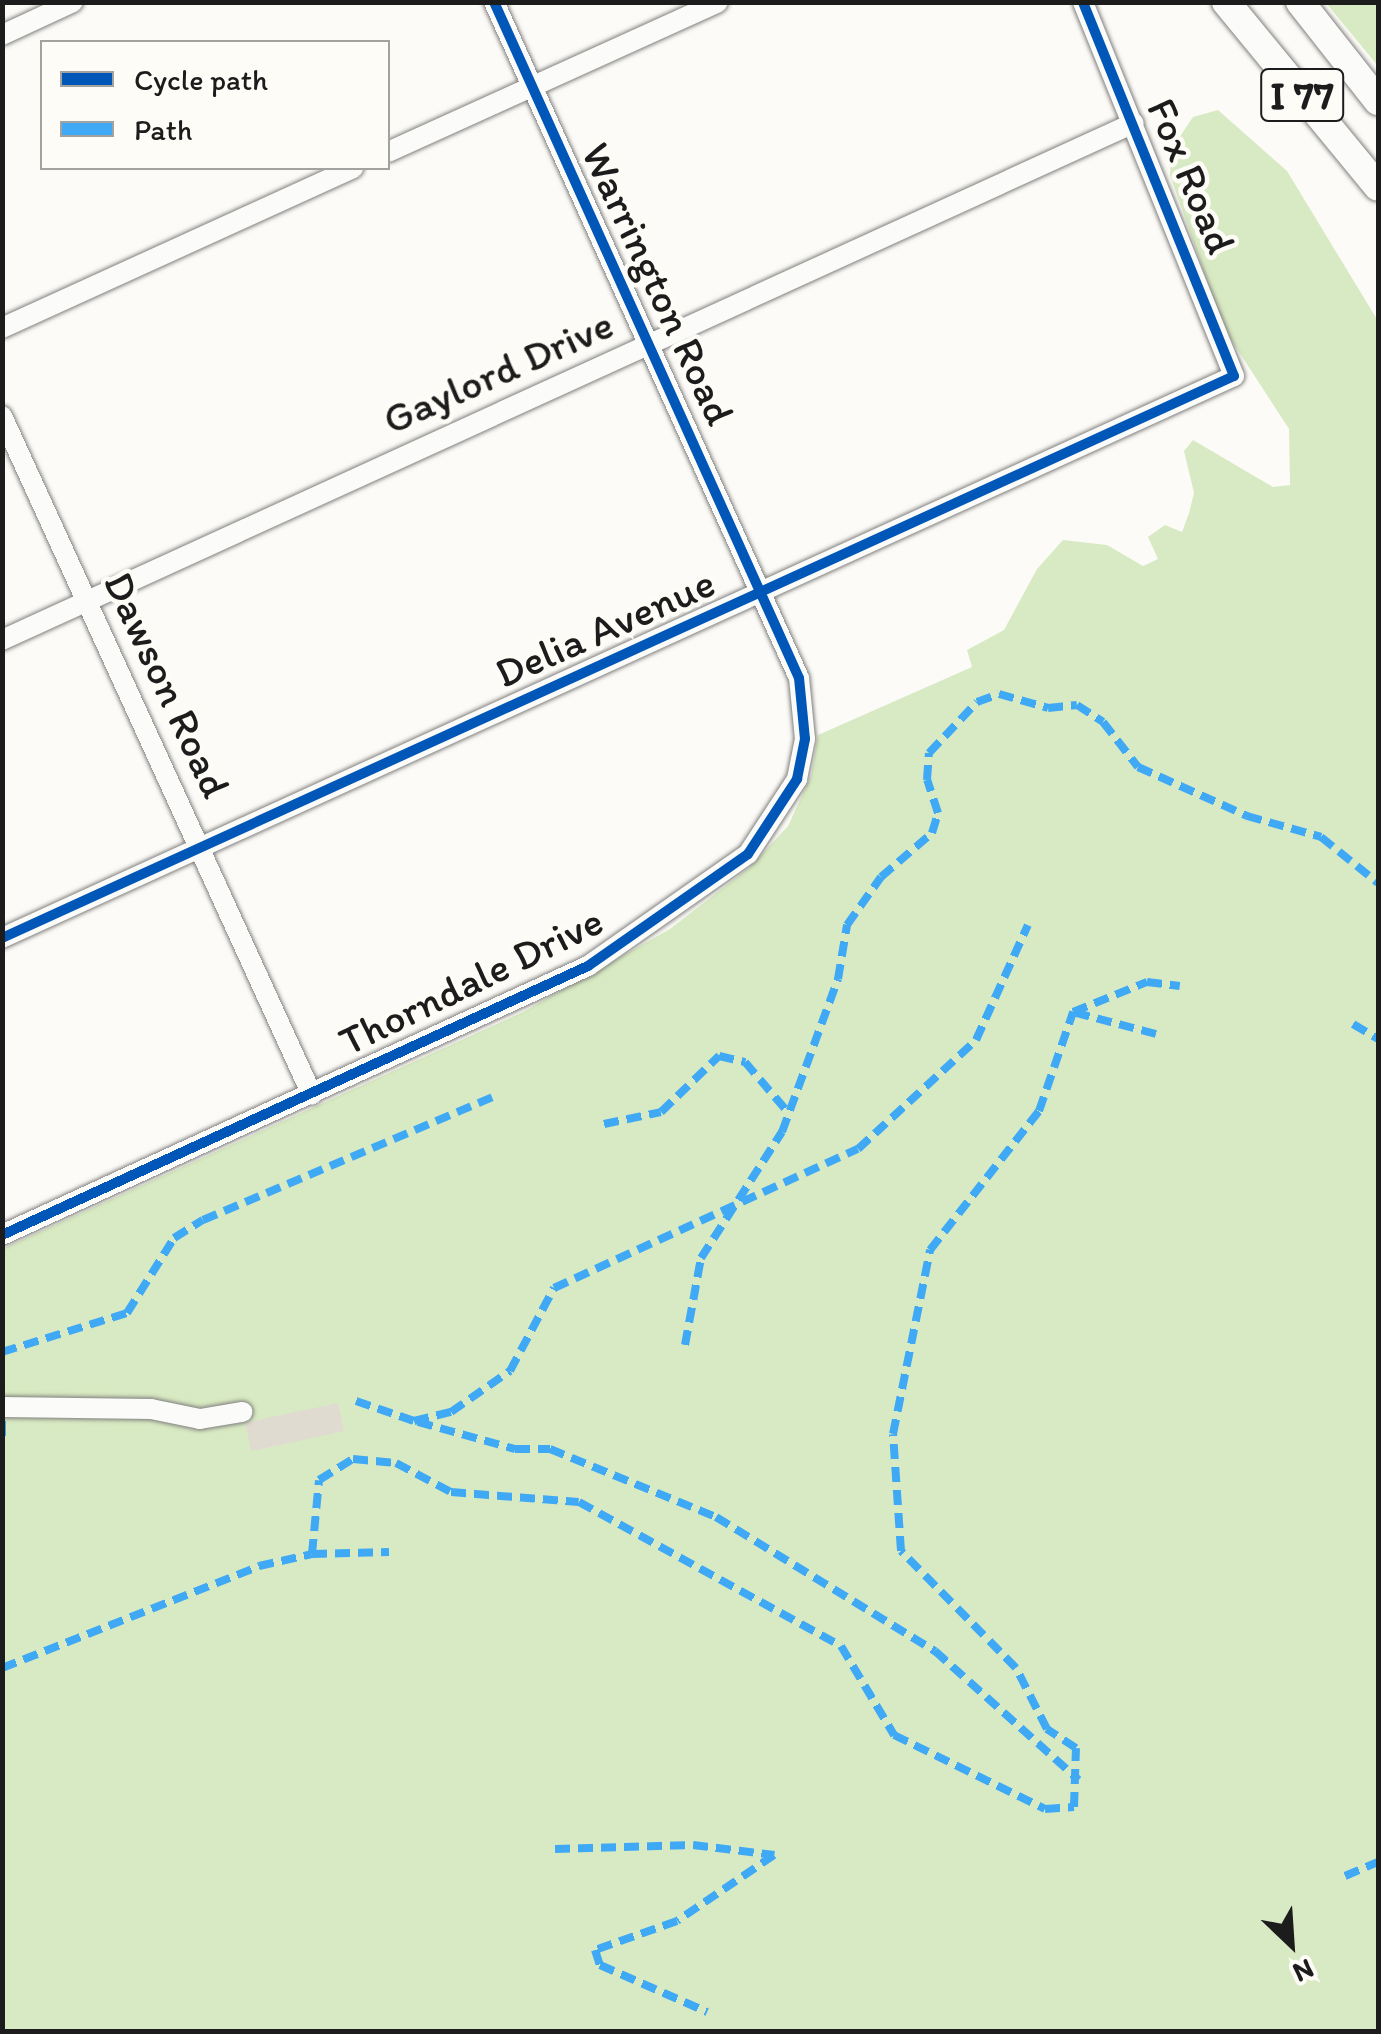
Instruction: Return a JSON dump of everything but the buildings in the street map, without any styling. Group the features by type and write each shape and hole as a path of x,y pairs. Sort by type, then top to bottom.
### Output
{"highway":[{"name":"I 77","path":"1226,2 1378,187"},
{"name":"I 77","path":"1300,2 1378,101"}],"street":[{"path":"2,35 74,2"},
{"name":"Warrington Road","path":"494,2 763,592"},
{"path":"390,151 718,2"},
{"name":"Fox Road","path":"1083,2 1234,376"},
{"name":"Gaylord Drive","path":"2,640 1134,123"},
{"path":"2,328 349,170"},
{"name":"Delia Avenue","path":"2,938 1234,376"},
{"name":"Dawson Road","path":"2,416 312,1095"},
{"name":"Thorndale Drive","path":"2,1235 588,966 675,911 771,828 800,768 805,710 763,592"},
{"path":"2,1407 151,1409 200,1418 242,1412"}],"green space":[{"path":"1326,3 1378,3 1378,66"},
{"path":"1218,110 1287,171 1378,321 1378,2031 3,2031 2,1249 523,1012 670,929 750,867 788,826 811,776 818,735 972,667 967,650 1004,630 1037,569 1063,540 1107,545 1143,566 1158,559 1148,537 1165,525 1182,532 1189,513 1194,493 1184,451 1193,440 1273,487 1290,485 1289,429 1224,329 1170,175 1171,150 1193,117"}],"marked path":[{"path":"685,1345 701,1258 782,1132 838,979 847,925 881,877 932,833 938,813 927,780 929,753 977,702 999,694 1048,708 1077,705 1103,722 1138,767 1247,816 1321,837 1378,883"},
{"path":"356,1401 414,1421 451,1412 510,1371 554,1288 858,1149 976,1040 1028,925"},
{"path":"1156,1034 1073,1012 1147,982 1180,986"},
{"path":"312,1554 319,1480 353,1459 396,1463 451,1492 579,1502 841,1646 894,1735 1045,1809 1074,1807 1076,1748 1047,1729 1016,1668 901,1551 893,1434 930,1250 1039,1111 1073,1012"},
{"path":"1353,1024 1378,1039"},
{"path":"604,1124 661,1112 719,1056 745,1062 786,1110"},
{"path":"2,1352 127,1313 174,1238 203,1220 495,1096"},
{"path":"2,1421 2,1439"},
{"path":"418,1422 515,1449 550,1449 716,1517 935,1651 1079,1780"},
{"path":"2,1668 259,1566 312,1554 389,1552"},
{"path":"555,1849 693,1845 774,1855 677,1921 595,1950 600,1965 707,2012"},
{"path":"1345,1876 1378,1862"}],"cycle path":[{"path":"2,1235 588,966 748,854 797,779 805,739 799,678 494,2"},
{"path":"2,938 1234,376 1083,2"}]}
